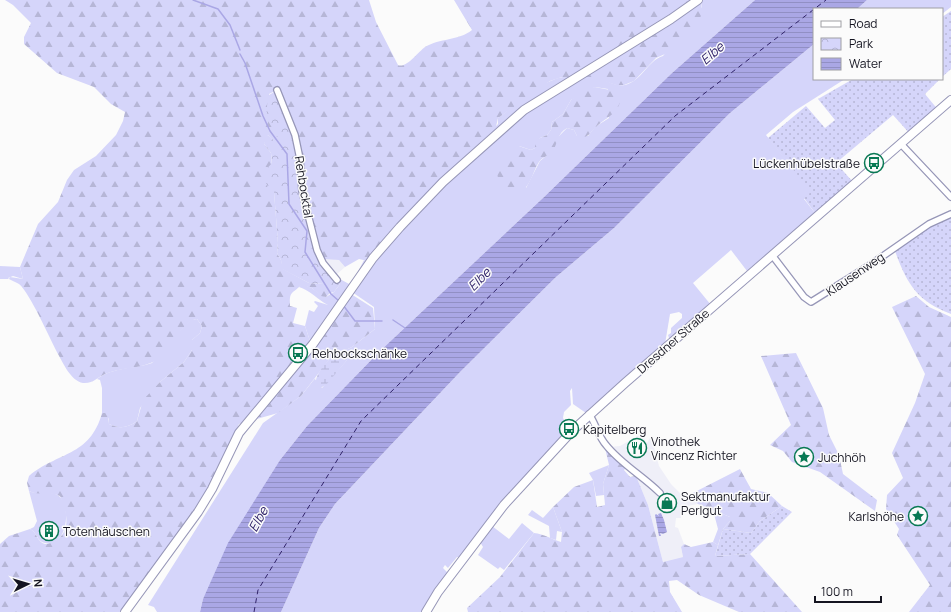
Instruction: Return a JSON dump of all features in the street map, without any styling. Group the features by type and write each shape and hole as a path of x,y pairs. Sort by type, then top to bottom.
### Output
{"main road":[{"path":"125,612 198,512 212,489 239,433 313,344 373,258 392,235 443,182 504,126 524,110 671,19 698,0"},
{"name":"Dresdner Straße","path":"426,612 438,592 504,505 589,414 951,100"}],"street":[{"name":"Rehbocktal","path":"277,90 297,139 302,191 317,250 323,263 337,280"},
{"path":"901,144 951,197"},
{"name":"Klausenweg","path":"772,255 804,297 811,302 870,266 929,224 951,214"},
{"path":"589,414 606,445 636,473 645,478 660,493"}],"shaded area":[{"path":"329,258 339,260 345,267 336,275 324,259"},
{"path":"641,434 647,443 651,436 659,466 671,484 681,494 698,504 682,507 681,518 676,518 675,527 678,528 684,544 681,548 683,557 663,562 648,505 636,476 609,447 620,446"}],"green space":[{"path":"5,0 369,0 376,22 398,65 401,66 405,65 425,47 437,42 467,34 472,30 454,0 702,0 701,16 687,36 674,50 656,58 634,81 624,85 616,85 598,79 582,81 571,77 562,77 550,81 498,118 495,131 368,261 359,259 345,267 339,260 324,259 320,252 305,191 300,142 279,89 269,94 283,146 276,144 268,135 264,144 271,153 278,243 277,253 281,260 283,269 309,283 324,284 330,293 326,297 321,296 312,288 301,285 292,293 290,297 290,306 297,308 293,323 305,326 310,341 316,337 351,294 373,308 375,329 352,347 331,357 301,396 278,413 239,424 213,482 125,612 0,612 0,544 9,536 30,529 42,543 50,543 62,536 65,530 66,513 60,496 29,491 27,483 29,476 40,468 81,446 97,427 102,413 108,413 109,424 116,427 127,426 137,421 143,400 160,382 184,362 192,350 192,340 200,333 202,326 197,319 192,320 178,334 166,352 149,364 105,374 93,381 83,383 75,379 65,367 24,289 19,284 9,279 10,277 23,279 20,267 38,224 58,202 67,180 74,170 96,156 116,135 123,121 125,112 111,104 94,87 57,73 24,44 24,37 31,23 13,5"},
{"path":"702,0 755,0 672,73 543,198 379,352 307,426 280,460 260,493 203,599 200,612 157,612 154,607 148,605 263,423 301,396 316,377 315,379 322,388 348,359 335,355 352,347 375,329 374,307 352,292 316,337 310,341 305,326 309,310 314,312 318,306 314,302 315,301 328,305 307,290 299,287 301,284 312,288 326,297 334,292 340,284 336,280 338,278 351,285 364,260 368,261 498,124 498,118 529,94 555,79 565,77 578,80 596,78 621,85 631,83 653,62 663,56 702,7","holes":["595,87 608,89 609,118 595,127 588,136 577,136 574,130 567,128 557,138 552,151 540,161 526,188 519,146 531,150 535,148 540,138 547,135 551,130 552,122 563,114 571,100"]},
{"path":"867,0 951,0 951,7 943,13 943,8 858,8"},
{"path":"951,11 951,69 943,76 943,16"},
{"path":"813,45 813,80 843,80 793,112 766,135 812,192 804,199 815,213 747,271 731,250 693,283 711,305 670,341 668,335 671,333 671,328 682,318 682,314 679,312 670,314 665,344 586,413 573,404 572,388 570,391 571,405 564,412 563,418 569,428 529,472 460,557 457,557 448,568 445,565 443,568 448,573 422,612 281,612 319,528 335,504 460,372 556,277 614,228 730,113"},
{"path":"851,80 939,80 925,94 939,111 911,135 893,115 836,163 853,182 815,213 804,198 811,192 768,138 806,106 825,128 835,120 818,99"},
{"path":"595,87 615,91 620,94 617,109 585,137 582,138 577,136 574,130 567,128 564,130 559,136 553,151 539,162 529,184 523,190 514,192 502,185 497,175 497,166 500,160 516,147 519,146 531,150 535,148 535,143 540,138 547,135 551,130 552,122 563,114 571,100 583,90"},
{"path":"279,89 300,142 305,191 320,252 340,284 334,292 330,293 324,284 309,283 282,269 281,260 277,253 278,243 274,192 268,189 263,173 272,163 271,153 264,144 265,137 268,135 276,143 282,146 267,118 269,95"},
{"path":"951,216 951,314 930,303 915,290 904,273 895,251 931,225"},
{"path":"0,266 20,267 23,279 13,276 8,278 9,279 0,279"},
{"path":"916,296 929,307 951,317 951,612 909,612 930,585 897,535 899,529 886,509 887,495 903,478 892,453 915,403 925,374 892,307"},
{"path":"197,319 202,326 200,333 192,340 192,350 184,362 160,382 140,408 137,421 123,427 116,427 109,424 109,419 105,413 102,413 102,388 100,380 97,379 110,372 152,363 186,324 191,320"},
{"path":"796,353 823,408 829,435 839,455 843,474 877,500 875,511 820,472 792,462 783,451 770,445 791,425 761,356"},
{"path":"335,355 348,359 326,385 318,389 316,380 319,372 331,357"},
{"path":"605,448 627,466 624,470 630,477 636,476 648,505 663,562 683,557 681,547 684,544 691,547 713,542 718,545 715,556 750,554 802,612 739,612 699,595 677,580 669,581 670,592 682,612 468,612 467,608 500,577 534,533 544,535 561,542 562,532 553,507 574,487 593,480 597,507 605,505 603,484 609,465"},
{"path":"609,465 603,484 604,495 596,496 593,480 589,473"},
{"path":"740,469 751,489 768,493 782,506 760,521 751,533 723,529 730,521 730,517 698,504 687,496"},
{"path":"29,491 36,493 56,494 63,501 66,517 65,526 63,533 52,543 40,541 30,529 34,527 37,521"},
{"path":"782,506 792,512 750,554 715,556 723,529 751,533 760,521"},
{"path":"553,507 562,532 557,531 556,540 550,538 549,526 528,515 532,510 543,518"},
{"path":"713,510 730,517 730,521 723,529 718,545 713,542 718,529"},
{"path":"522,523 534,533 504,570 500,567 498,569 478,555 483,547 480,542 492,526 509,539"}],"water":[{"name":"Elbe","path":"755,0 867,0 858,8 813,8 813,45 730,113 614,228 556,277 460,372 335,504 319,528 281,612 200,612 203,599 228,543 280,460 307,426 379,352 543,198 672,73"},
{"path":"661,513 667,532 663,534 660,533 661,536 659,536 655,515 656,514 659,516 658,514"}],"waterway":[{"path":"193,0 218,9 230,25 240,50"},
{"path":"240,54 245,63 263,116 270,131 287,154 289,204 307,231 305,252 331,294 339,301"},
{"path":"343,305 355,321 382,321"},
{"path":"393,320 405,328"}],"ferry route":[{"path":"816,8 826,0"},
{"path":"254,612 258,590 361,421 675,116 813,10"}],"place":[{"name":"Lückenhübelstraße","path":"874,163"},
{"name":"Rehbockschänke","path":"298,353"},
{"name":"Kapitelberg","path":"569,429"},
{"name":"Vinothek Vincenz Richter","path":"637,448"},
{"name":"Juchhöh","path":"804,457"},
{"name":"Sektmanufaktur Perlgut","path":"667,503"},
{"name":"Karlshöhe","path":"918,516"},
{"name":"Totenhäuschen","path":"49,531"}]}
